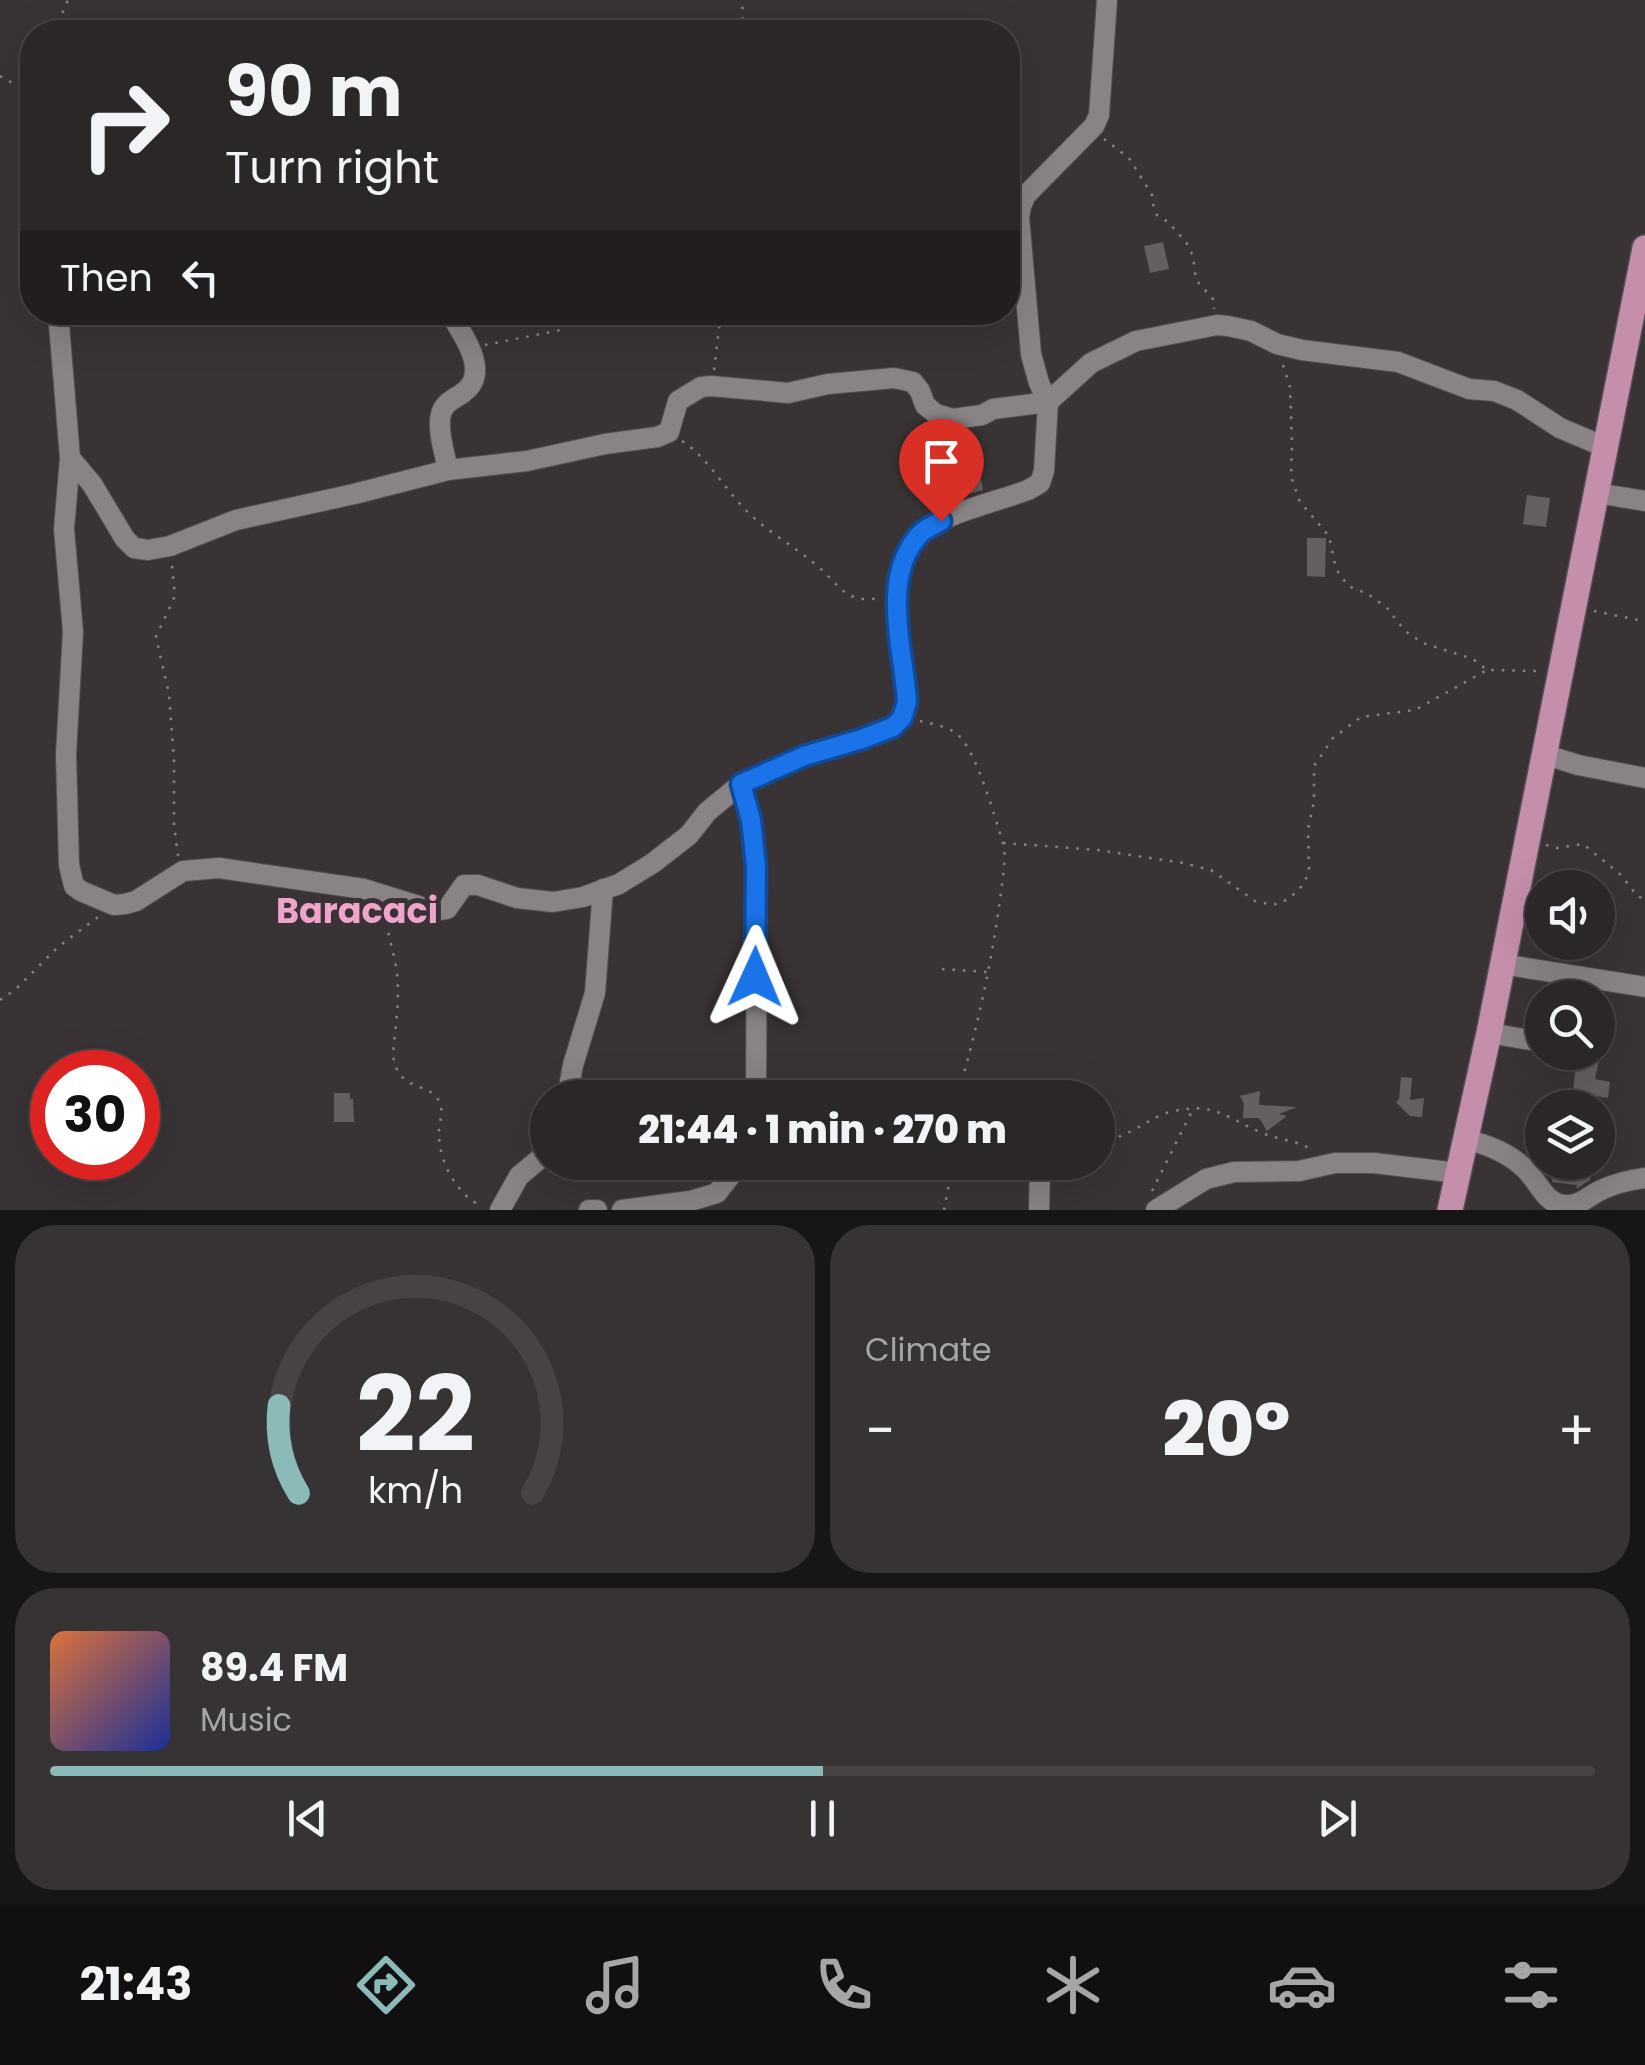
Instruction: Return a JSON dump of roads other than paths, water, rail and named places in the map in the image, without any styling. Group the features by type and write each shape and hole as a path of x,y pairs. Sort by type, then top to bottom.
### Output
{"main road":[{"path":"1450,1210 1489,1033 1645,248"}],"street":[{"path":"1020,220 1021,206 1036,182 1094,126 1101,98 1107,0"},
{"path":"59,325 70,458 64,519 73,632 66,754 69,864 71,878 81,892 114,905 136,901 183,872 219,868 364,889 435,911 447,909 464,885 478,884 517,898 553,902 619,884 653,863 690,835 708,812 741,784 804,756 893,727 902,718 907,702 905,666 899,645 898,596 905,554 922,531 1028,490 1040,484 1044,471 1048,402 1038,383 1032,354 1020,242"},
{"path":"448,470 441,412 472,384 475,372 469,347 456,325"},
{"path":"70,458 92,484 125,540 134,548 148,550 170,546 236,520 448,470 527,461 656,437 669,432 678,401 701,388 788,393 828,384 894,378 912,382 925,404 936,414 952,419 1048,402 1092,363 1120,347 1218,325 1251,331 1277,344 1302,350 1398,362 1458,386 1494,392 1518,400 1560,428 1605,448"},
{"path":"1596,493 1645,500"},
{"path":"1543,754 1645,778"},
{"path":"741,784 751,820 757,881 756,1080"},
{"path":"570,1080 594,993 603,889"},
{"path":"1502,964 1645,987"},
{"path":"1489,1033 1525,1039"},
{"path":"1466,1139 1495,1148 1526,1168 1546,1197 1558,1204 1581,1202 1614,1185 1645,1178"},
{"path":"1153,1202 1206,1179 1234,1172 1299,1171 1336,1164 1374,1163 1458,1173"},
{"path":"496,1210 518,1176 530,1166"},
{"path":"622,1210 703,1204 718,1194 728,1180"},
{"path":"1039,1210 1040,1180"},
{"path":"589,1210 597,1210"}],"district":[{"name":"Baracaci","path":"357,910"}]}
